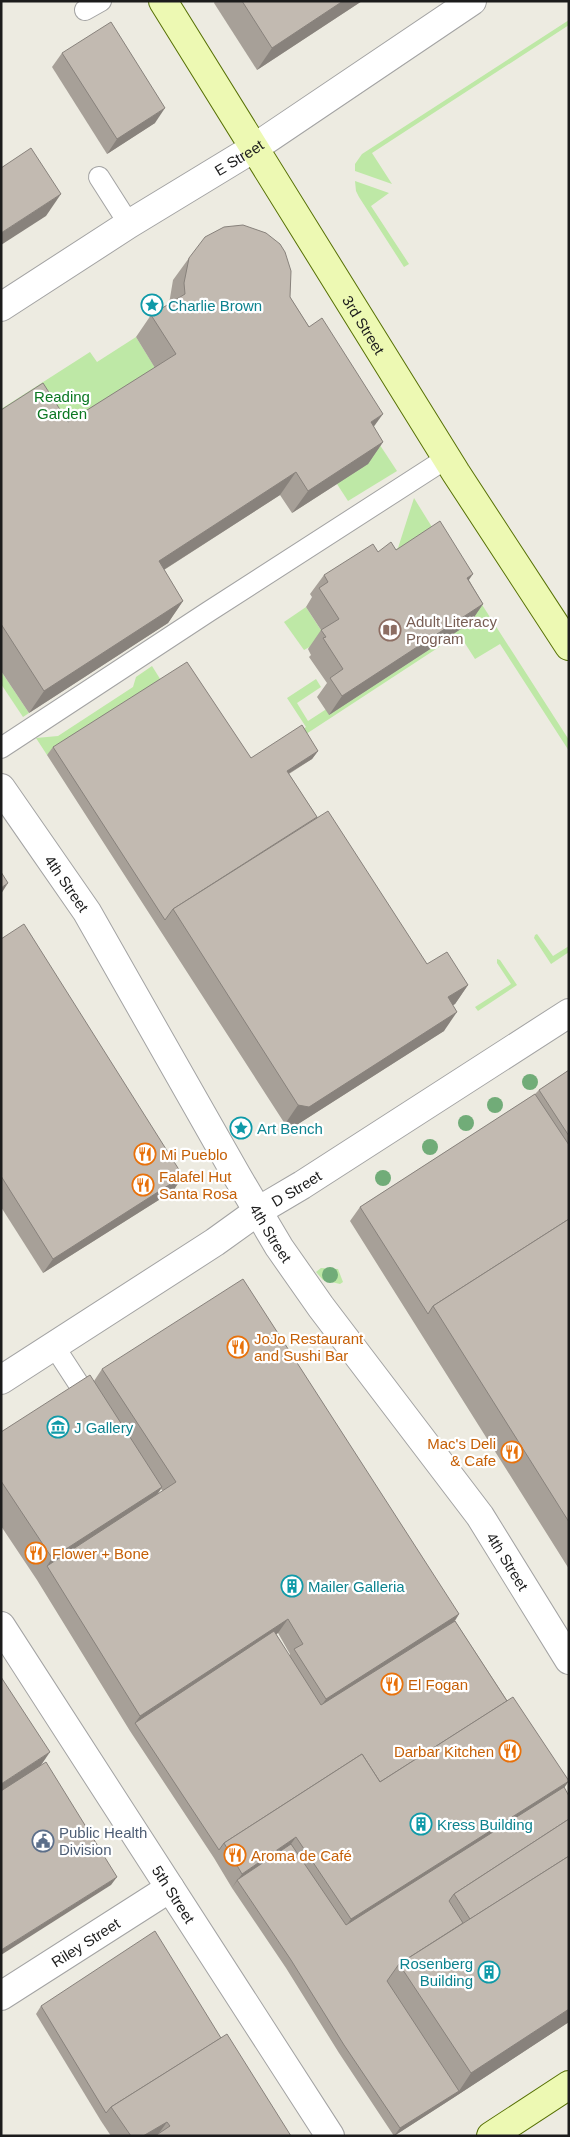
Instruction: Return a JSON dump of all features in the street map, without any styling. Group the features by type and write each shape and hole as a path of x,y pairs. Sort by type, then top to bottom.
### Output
{"main road":[{"name":"3rd Street","path":"163,1 447,458 569,646"},
{"path":"491,2136 569,2085"}],"street":[{"name":"E Street","path":"1,307 129,224 254,148 472,1"},
{"name":"4th Street","path":"1,788 87,912 279,1247 321,1307 480,1516 569,1660"},
{"name":"D Street","path":"1,1380 215,1242 258,1212 569,1013"},
{"name":"5th Street","path":"1,1626 330,2136"},
{"name":"Riley Street","path":"1,1996 170,1888"}],"lane":[{"path":"99,177 129,224"},
{"path":"1,748 447,458"},
{"path":"54,1346 103,1422"}],"green space":[{"path":"569,20 569,25 372,153 392,184 355,171 355,164 362,154"},
{"path":"355,181 389,193 371,206 409,264 404,267 359,197"},
{"name":"Reading Garden","path":"136,337 160,376 53,445 1,411 1,409 90,352 97,362"},
{"path":"372,433 397,471 348,501 337,484"},
{"path":"414,498 453,561 378,561 398,548"},
{"path":"470,586 569,740 569,751 500,644 475,659 459,634 300,738 296,733 306,727 287,698 316,679 321,687 297,703 308,721 325,710"},
{"path":"306,607 326,638 304,650 284,622"},
{"path":"152,666 162,682 47,755 36,738 58,736 133,687 136,677"},
{"path":"1,671 29,713 23,717 1,684"},
{"path":"537,934 553,956 569,946 569,952 551,964 534,938"},
{"path":"497,959 500,960 517,985 478,1011 475,1007 511,984 497,963"},
{"path":"321,1268 338,1269 343,1282 340,1284 323,1280 316,1272"}],"building":[{"path":"242,1 343,1 272,48"},
{"path":"111,22 165,108 117,139 62,53"},
{"path":"31,148 61,194 1,233 1,168"},
{"path":"243,225 266,233 280,244 285,252 291,271 290,297 309,327 322,318 383,414 371,422 383,442 308,491 296,472 159,561 183,601 44,691 1,624 1,410 43,383 68,422 176,354 151,315 185,294 184,283 189,258 205,237 224,227"},
{"name":"Adult Literacy Program","path":"440,521 473,574 467,578 483,604 342,696 330,678 343,669 323,638 326,637 321,630 339,619 319,588 328,582 324,575 373,544 378,552 391,542 396,550"},
{"path":"187,662 251,758 302,725 318,751 287,771 317,817 173,909 165,920 53,747"},
{"path":"328,811 427,964 447,952 468,985 448,997 457,1012 309,1107 298,1105 173,909"},
{"path":"1,872 8,883 1,888"},
{"path":"24,924 183,1176 53,1259 1,1176 1,939"},
{"path":"569,1070 569,1136 539,1090"},
{"path":"535,1094 569,1145 569,1219 433,1306 428,1314 360,1207"},
{"path":"569,1219 569,1522 433,1306"},
{"path":"243,1279 459,1614 326,1699 294,1649 303,1644 288,1619 140,1716 47,1566 176,1482 102,1369"},
{"path":"90,1375 162,1487 52,1558 1,1481 1,1432"},
{"path":"455,1621 507,1701 380,1782 362,1754 224,1843 219,1850 135,1723 274,1631 321,1705"},
{"path":"1,1677 50,1752 1,1784"},
{"name":"Kress Building","path":"513,1697 569,1781 351,1919 296,1837 242,1874 224,1843 362,1754 380,1782"},
{"name":"Public Health Division","path":"46,1762 117,1877 1,1950 1,1791"},
{"path":"564,1787 569,1796 569,1819 454,1894 449,1901 463,1923 399,1964 387,1981 459,2091 400,2128 237,1880 291,1844 346,1925"},
{"path":"569,1819 569,1856 470,1919 454,1894"},
{"name":"Rosenberg Building","path":"569,1856 569,2009 471,2073 399,1964"},
{"path":"155,1931 221,2038 111,2107 106,2113 41,2006"},
{"path":"227,2034 291,2136 155,2136 170,2126 167,2122 143,2136 131,2136 111,2107"}],"place":[{"name":"Charlie Brown","path":"152,305"},
{"name":"Adult Literacy Program","path":"390,630"},
{"name":"Art Bench","path":"241,1128"},
{"name":"Mi Pueblo","path":"145,1154"},
{"name":"Falafel Hut Santa Rosa","path":"143,1185"},
{"name":"JoJo Restaurant and Sushi Bar","path":"238,1347"},
{"name":"J Gallery","path":"58,1427"},
{"name":"Mac's Deli & Cafe","path":"512,1452"},
{"name":"Flower + Bone","path":"36,1553"},
{"name":"Mailer Galleria","path":"292,1586"},
{"name":"El Fogan","path":"392,1684"},
{"name":"Darbar Kitchen","path":"510,1751"},
{"name":"Kress Building","path":"421,1824"},
{"name":"Public Health Division","path":"43,1841"},
{"name":"Aroma de Café","path":"235,1855"},
{"name":"Rosenberg Building","path":"489,1972"}]}
